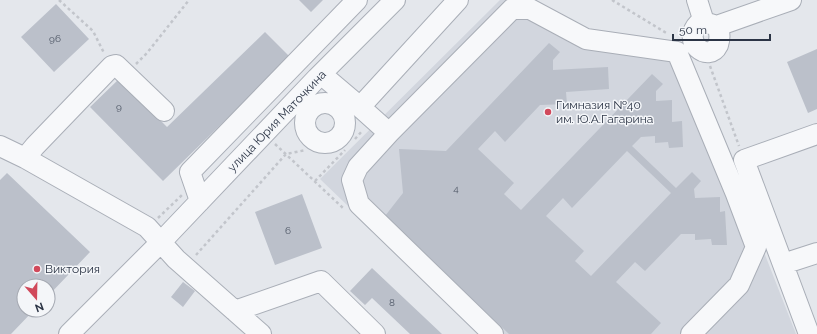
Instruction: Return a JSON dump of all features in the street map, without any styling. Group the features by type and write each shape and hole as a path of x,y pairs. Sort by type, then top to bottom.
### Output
{"street":[{"path":"200,202 190,172 357,0"},
{"name":"улица Юрия Маточкина","path":"69,334 200,202 302,106 321,74 394,0"},
{"path":"360,107 458,0"},
{"path":"697,0 711,24 791,0"},
{"path":"493,334 359,204 352,180 358,167 389,133 512,9 530,9 586,39 677,52 736,194 756,247 739,285 691,334"},
{"path":"25,158 34,146 112,66 116,65 164,111"},
{"path":"321,74 389,133"},
{"path":"809,334 744,160 817,134"},
{"path":"0,146 25,158 147,227 176,259 261,334"},
{"path":"783,264 817,253"},
{"path":"235,311 321,281 375,334"}],"path":[{"path":"58,0 93,31 105,55"},
{"path":"126,74 147,53 189,0"},
{"path":"196,256 286,154 306,150"},
{"path":"315,181 345,150"}],"shaded area":[{"name":"Гимназия №40 им. Ю.А.Гагарина","path":"500,0 525,0 593,32 683,45 796,334 481,334 320,179"}],"building":[{"path":"299,0 323,0 311,12"},
{"path":"56,4 89,39 54,72 21,37"},
{"path":"265,32 290,57 163,181 90,107 119,79 167,127"},
{"name":"Гимназия №40 им. Ю.А.Гагарина","path":"549,43 560,52 553,60 553,70 608,67 609,89 566,92 567,104 540,105 505,142 495,131 478,149 514,183 504,194 521,210 652,74 663,84 656,91 656,101 672,100 672,122 682,121 683,147 669,148 668,142 655,143 655,136 641,137 632,146 676,188 692,172 701,181 694,189 695,198 720,197 720,212 725,211 727,245 712,245 711,239 695,240 695,234 681,234 645,271 635,262 616,282 661,323 651,334 509,334 385,216 403,193 399,149 446,151","holes":["627,151 671,193 591,276 575,261 584,251 546,216 563,198 572,208"]},
{"path":"817,49 817,109 808,113 787,62"},
{"name":"Виктория","path":"7,173 90,252 56,288 56,278 16,278 16,318 26,318 11,334 0,334 0,180"},
{"path":"302,194 322,248 275,265 255,212"},
{"path":"372,268 442,334 410,334 372,298 365,305 350,291"},
{"path":"183,282 195,291 183,307 171,297"}],"place":[{"name":"Гимназия №40 им. Ю.А.Гагарина","path":"548,112"},
{"name":"Виктория","path":"37,269"}]}
